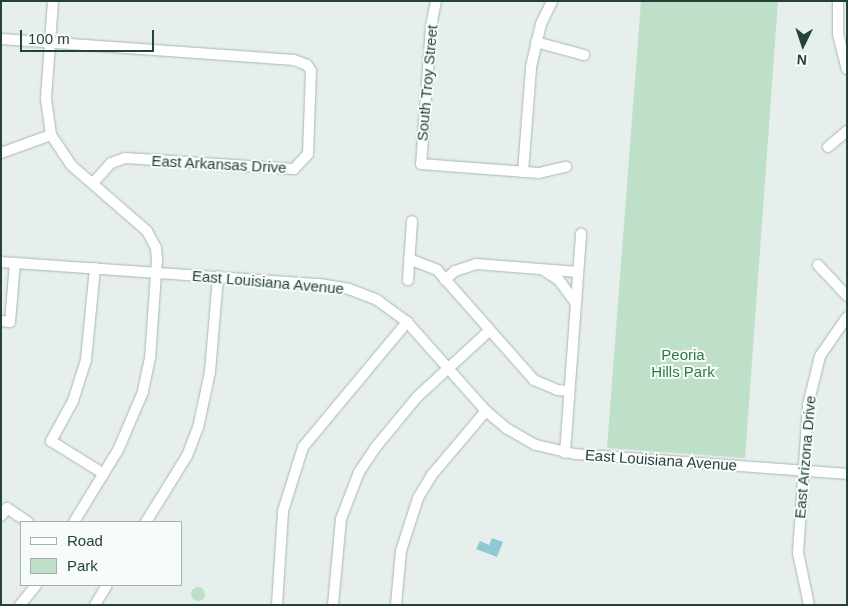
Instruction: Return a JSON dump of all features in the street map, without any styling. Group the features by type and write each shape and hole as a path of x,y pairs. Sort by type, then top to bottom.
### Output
{"street":[{"path":"53,1 46,108 51,135 64,157 147,231 156,248 156,272 144,386 128,431 75,521"},
{"name":"South Troy Street","path":"436,1 431,26 421,164 523,172"},
{"path":"552,1 536,42 523,172 552,172 566,167"},
{"path":"838,1 838,34 847,69"},
{"path":"1,38 50,42"},
{"name":"East Arkansas Drive","path":"50,42 300,61 311,71 313,78 308,154 294,169 125,158 111,163 93,184"},
{"path":"536,42 584,55"},
{"path":"828,147 847,131"},
{"path":"1,153 51,135"},
{"path":"408,280 412,221"},
{"path":"565,453 581,234"},
{"path":"409,259 428,264 445,280 534,380 557,390 569,391"},
{"name":"East Louisiana Avenue","path":"1,262 218,276 342,287 376,300 407,322 486,411 527,441 565,453 847,474"},
{"path":"1,321 10,322 15,263"},
{"path":"445,280 460,269 476,264 578,272"},
{"path":"818,265 847,296"},
{"path":"95,268 86,360 73,401 51,441 104,474"},
{"path":"542,269 559,280 576,303"},
{"path":"147,521 187,456 198,428 210,372 218,276"},
{"name":"East Arizona Drive","path":"809,605 798,553 808,405 815,370 828,342 847,316"},
{"path":"278,605 283,511 302,446 407,322"},
{"path":"333,605 340,529 354,482 375,448 417,397 489,331"},
{"path":"396,605 401,551 418,498 431,476 486,411"},
{"path":"3,509 26,521"},
{"path":"20,605 35,586"},
{"path":"95,605 106,586"}],"green space":[{"name":"Peoria Hills Park","path":"641,1 778,1 745,458 607,448"},
{"path":"195,587 201,587 205,594 201,601 195,601 191,597 191,591"}],"water":[{"path":"492,538 503,542 497,557 476,549 480,541 489,545"}]}
